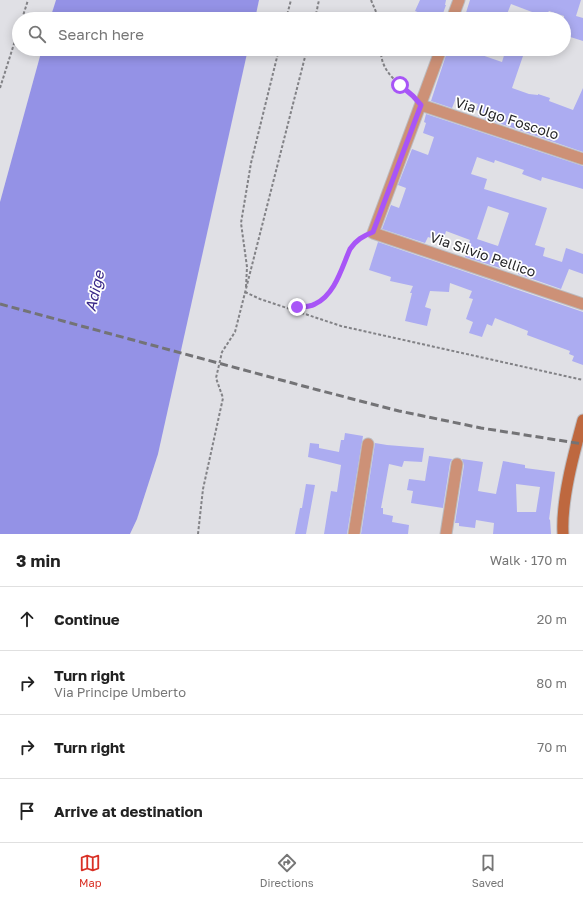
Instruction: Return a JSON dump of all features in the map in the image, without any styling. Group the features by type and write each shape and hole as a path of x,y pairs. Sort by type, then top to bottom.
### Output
{"main road":[{"path":"563,534 562,522 565,499 583,420"}],"street":[{"path":"455,12 459,0"},
{"path":"373,232 438,56"},
{"name":"Via Ugo Foscolo","path":"421,105 583,159"},
{"name":"Via Silvio Pellico","path":"373,232 583,304"},
{"path":"354,534 368,444"},
{"path":"446,534 457,464"}],"path":[{"path":"24,12 28,0"},
{"path":"288,12 291,0"},
{"path":"316,12 319,0"},
{"path":"370,0 376,12"},
{"path":"0,88 12,50"},
{"path":"245,292 247,267 241,223 251,163 277,56"},
{"path":"198,534 203,489 223,398 216,378 222,352 236,332 305,56"},
{"path":"381,56 389,76 413,96 421,105"},
{"path":"286,307 311,306 324,298 334,286 353,244 373,232"},
{"path":"245,292 260,299 340,326 583,380"}],"water":[{"path":"56,0 259,0 256,12 52,12"},
{"name":"Adige","path":"40,56 246,56 158,454 137,519 130,534 0,534 0,202"}],"building":[{"path":"420,0 446,0 444,12 415,11"},
{"path":"470,0 581,0 576,16 583,18 583,41 571,37 571,12 532,12 511,4 508,12 466,12"},
{"path":"446,56 484,56 502,62 504,56 523,56 512,88 529,94 538,94 550,98 549,101 573,110 583,88 583,152 478,116 479,111 476,110 478,104 456,98 452,108 431,101"},
{"path":"426,114 583,166 583,189 542,177 541,181 522,174 524,170 495,160 494,163 477,157 471,174 487,179 484,189 547,208 535,245 545,248 543,256 562,262 566,248 583,254 583,274 569,269 561,289 518,274 518,272 501,264 500,268 465,257 470,240 446,231 443,242 428,237 425,243 382,229 391,205 399,208 406,188 398,185 412,149 428,155 434,137 423,133 426,123 424,122","holes":["488,206 509,213 498,246 477,239"]},
{"path":"378,242 583,312 583,365 572,361 574,356 569,354 570,351 527,335 528,331 495,318 492,326 487,324 482,337 469,333 473,322 466,319 473,299 469,298 472,291 450,283 449,292 430,291 425,307 431,309 427,326 405,321 412,293 410,293 413,286 390,281 391,277 369,270"},
{"path":"345,433 363,436 347,534 324,534 331,491 337,492 341,465 308,457 310,443 319,444 319,448 339,452 341,440 344,440"},
{"path":"375,443 424,448 422,462 404,461 402,467 389,464 381,508 383,508 383,514 393,516 392,522 409,525 408,534 361,534"},
{"path":"429,456 452,459 450,463 443,508 411,503 413,491 407,490 409,479 425,481"},
{"path":"462,459 483,462 478,491 496,494 503,461 525,465 525,468 555,472 549,520 550,519 551,534 493,534 494,523 476,520 475,528 459,526 459,523 455,523 464,465","holes":["516,484 540,487 536,512 517,512"]},
{"path":"306,484 315,485 306,534 295,534 300,508 302,508"}],"railway":[{"path":"0,304 399,411 481,428 583,444"}],"route":[{"path":"297,307 311,306 324,298 334,286 353,244 357,240 373,232 421,105 400,85"}]}
